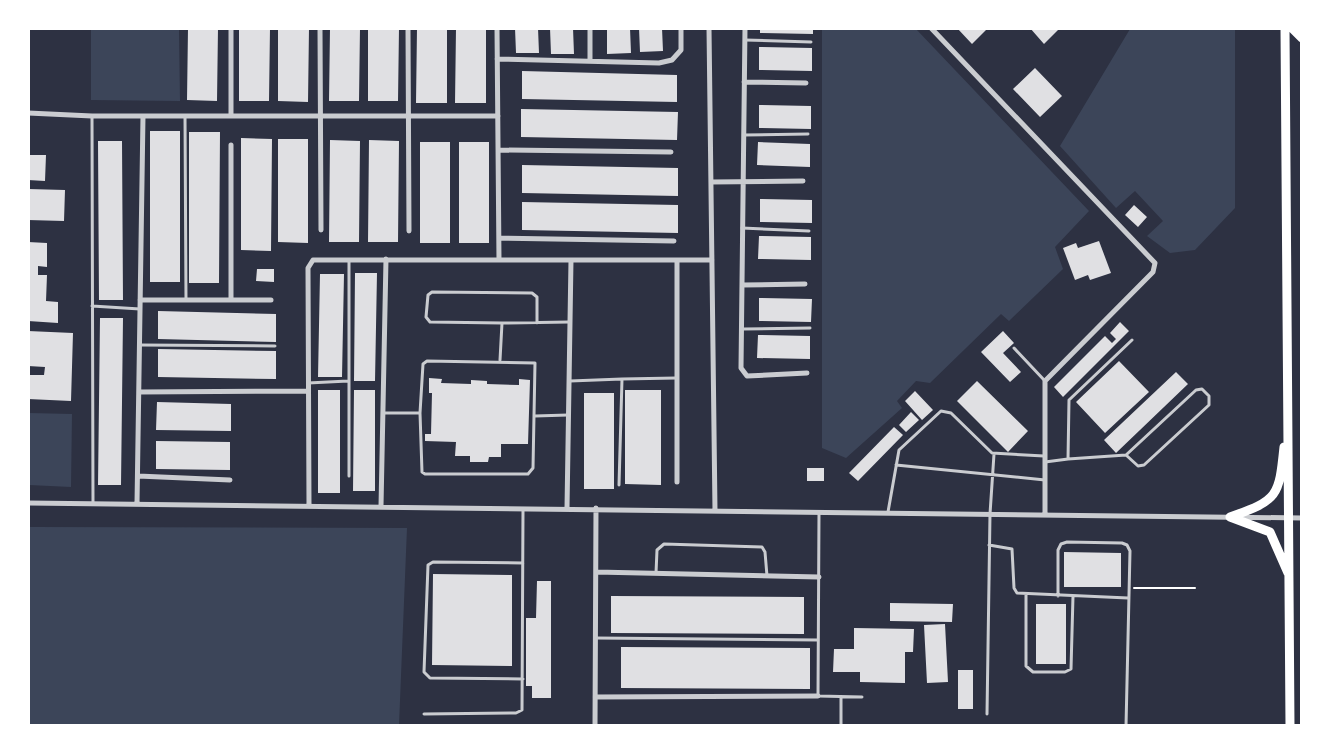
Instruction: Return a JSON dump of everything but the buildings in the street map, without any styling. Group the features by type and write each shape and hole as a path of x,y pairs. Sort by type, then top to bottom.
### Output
{"highway":[{"path":"1285,28 1290,726"},
{"path":"1292,28 1302,38"},
{"path":"1230,517 1258,507 1272,498 1278,489 1289,388"},
{"path":"1230,517 1270,532 1290,578"}],"street":[{"path":"231,28 231,116"},
{"path":"320,28 321,230"},
{"path":"408,28 409,231"},
{"path":"497,28 499,260"},
{"path":"590,28 590,61"},
{"path":"497,58 659,63 672,60 681,50 681,28"},
{"path":"709,28 716,510"},
{"path":"745,28 741,368 743,374 747,376 807,373"},
{"path":"931,28 1155,263 1153,272 1045,381 1045,514"},
{"path":"744,82 806,83"},
{"path":"28,113 92,116 498,116"},
{"path":"137,504 143,116"},
{"path":"231,144 231,300"},
{"path":"498,150 671,152"},
{"path":"711,182 804,181"},
{"path":"499,238 674,241"},
{"path":"381,506 386,259"},
{"path":"309,506 308,268 313,260 712,260"},
{"path":"567,508 571,260"},
{"path":"676,482 677,260"},
{"path":"742,285 806,284"},
{"path":"140,300 272,300"},
{"path":"139,392 308,390"},
{"path":"138,476 230,480"},
{"path":"28,503 596,508 1302,519"},
{"path":"595,726 596,508"},
{"path":"596,572 819,577"},
{"path":"595,697 818,696"}],"lane":[{"path":"746,40 811,42"},
{"path":"92,116 93,503"},
{"path":"185,116 186,300"},
{"path":"743,135 808,134"},
{"path":"742,228 809,231"},
{"path":"349,259 349,476"},
{"path":"537,322 537,297 532,293 432,292 428,295 426,317 430,322 502,323 570,322"},
{"path":"92,306 140,309"},
{"path":"500,361 502,323"},
{"path":"742,329 810,328"},
{"path":"1068,459 1069,400 1132,339"},
{"path":"140,345 275,346"},
{"path":"1014,348 1045,381"},
{"path":"425,362 533,362 537,365 533,468 528,474 425,474 421,468 420,412 425,362"},
{"path":"569,381 677,378"},
{"path":"620,485 622,379"},
{"path":"307,383 348,381"},
{"path":"888,512 899,450 938,413 945,410 994,454 1068,459 1126,455 1196,390 1202,389 1209,396 1209,405 1144,465 1138,466 1126,455"},
{"path":"383,413 420,412"},
{"path":"535,416 568,415"},
{"path":"987,714 990,514 994,454"},
{"path":"896,465 1045,480"},
{"path":"424,714 519,712 522,707 523,508"},
{"path":"819,511 818,696 862,697"},
{"path":"1058,596 1061,544 1067,542 1128,545 1126,726"},
{"path":"656,573 657,550 664,544 762,547 765,552 767,576"},
{"path":"990,545 1012,549 1015,590 1026,594 1128,598"},
{"path":"523,563 433,562 428,565 424,672 430,678 523,679"},
{"path":"1026,594 1026,666 1033,672 1065,672 1071,669 1072,596"},
{"path":"596,638 818,640"},
{"path":"841,697 841,726"}],"path":[{"path":"1128,588 1195,588"}],"shaded area":[{"path":"91,29 179,29 180,101 91,100"},
{"path":"822,29 916,29 1089,211 1055,247 1063,269 1009,321 1001,314 930,383 916,381 897,401 902,408 846,458 822,448"},
{"path":"1130,29 1235,29 1235,208 1195,250 1170,253 1147,236 1163,221 1135,191 1116,208 1060,146"},
{"path":"29,413 72,414 71,487 29,485"},
{"path":"29,527 407,528 399,725 29,725"}]}
